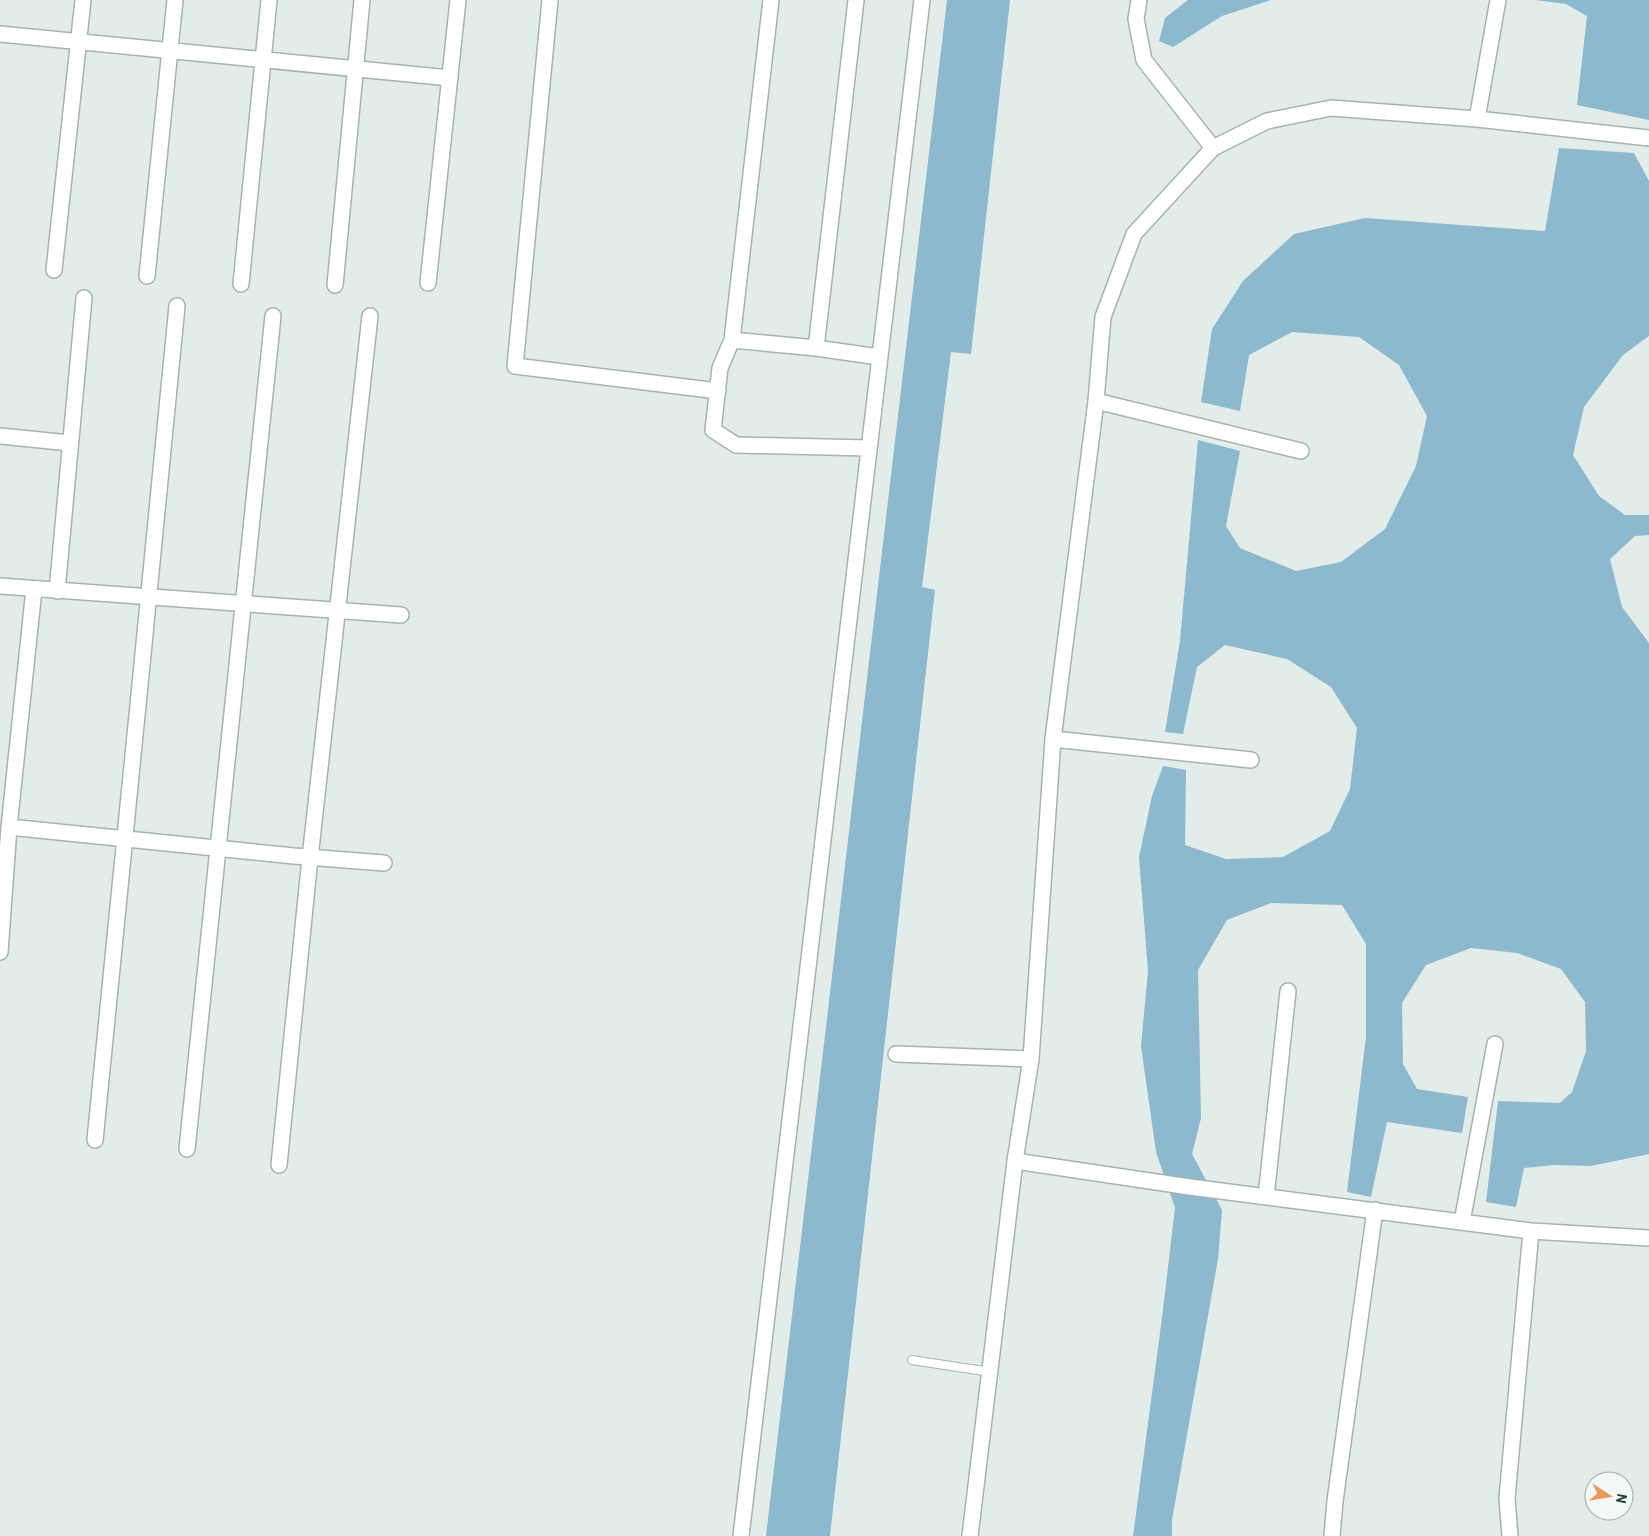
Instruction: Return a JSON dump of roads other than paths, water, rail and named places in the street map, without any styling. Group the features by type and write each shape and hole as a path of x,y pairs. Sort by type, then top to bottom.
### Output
{"street":[{"path":"54,270 83,0"},
{"path":"147,276 175,0"},
{"path":"241,284 269,0"},
{"path":"335,285 362,0"},
{"path":"428,283 458,0"},
{"path":"550,0 515,366 718,391"},
{"path":"772,0 732,340 720,368 713,430 736,445 869,448"},
{"path":"816,348 856,0"},
{"path":"741,1536 922,0"},
{"path":"1139,0 1136,18 1144,60 1213,148"},
{"path":"1477,119 1498,2"},
{"path":"0,34 450,78"},
{"path":"970,1536 1015,1161 1031,1060 1053,739 1096,401 1103,317 1134,234 1213,148 1267,121 1331,108 1477,119 1649,138"},
{"path":"56,591 84,298"},
{"path":"95,1140 177,306"},
{"path":"187,1149 273,316"},
{"path":"279,1165 310,858 370,316"},
{"path":"732,340 816,348 879,357"},
{"path":"1096,401 1301,450"},
{"path":"0,436 70,443"},
{"path":"0,586 401,615"},
{"path":"0,952 9,827 34,589"},
{"path":"1053,739 1250,760"},
{"path":"9,827 384,864"},
{"path":"1266,1196 1288,991"},
{"path":"1462,1222 1495,1044"},
{"path":"896,1054 1031,1060"},
{"path":"1015,1161 1228,1192 1531,1231 1649,1238"},
{"path":"1332,1536 1336,1491 1375,1210"},
{"path":"1510,1536 1508,1498 1531,1231"}],"lane":[{"path":"912,1360 990,1372"}],"water":[{"path":"947,0 1010,0 971,354 951,352 922,587 935,590 830,1536 766,1536"},
{"path":"1188,0 1271,0 1222,16 1173,47 1159,41 1165,18"},
{"path":"1535,0 1649,0 1649,120 1577,105 1587,16 1566,4"},
{"path":"1559,148 1634,153 1649,181 1649,336 1623,355 1584,407 1573,455 1599,496 1625,515 1649,515 1649,535 1635,536 1610,559 1622,607 1649,643 1649,1154 1591,1166 1554,1165 1524,1168 1516,1207 1486,1202 1498,1101 1560,1103 1572,1092 1586,1051 1585,1002 1561,969 1517,953 1471,948 1426,965 1402,1003 1403,1064 1417,1089 1468,1097 1462,1133 1387,1122 1371,1197 1347,1192 1366,1037 1366,944 1342,905 1271,903 1227,920 1198,970 1201,1118 1192,1154 1222,1210 1218,1259 1172,1520 1172,1536 1133,1536 1175,1208 1156,1152 1141,1046 1148,971 1139,857 1152,796 1163,766 1186,770 1185,845 1226,859 1283,857 1330,831 1350,789 1357,728 1331,687 1287,659 1225,645 1197,667 1183,734 1165,732 1180,641 1198,440 1240,451 1226,526 1240,548 1296,571 1341,562 1385,529 1416,466 1427,416 1399,365 1359,337 1292,332 1249,355 1240,411 1201,402 1212,329 1243,281 1294,234 1365,218 1545,231"}]}
